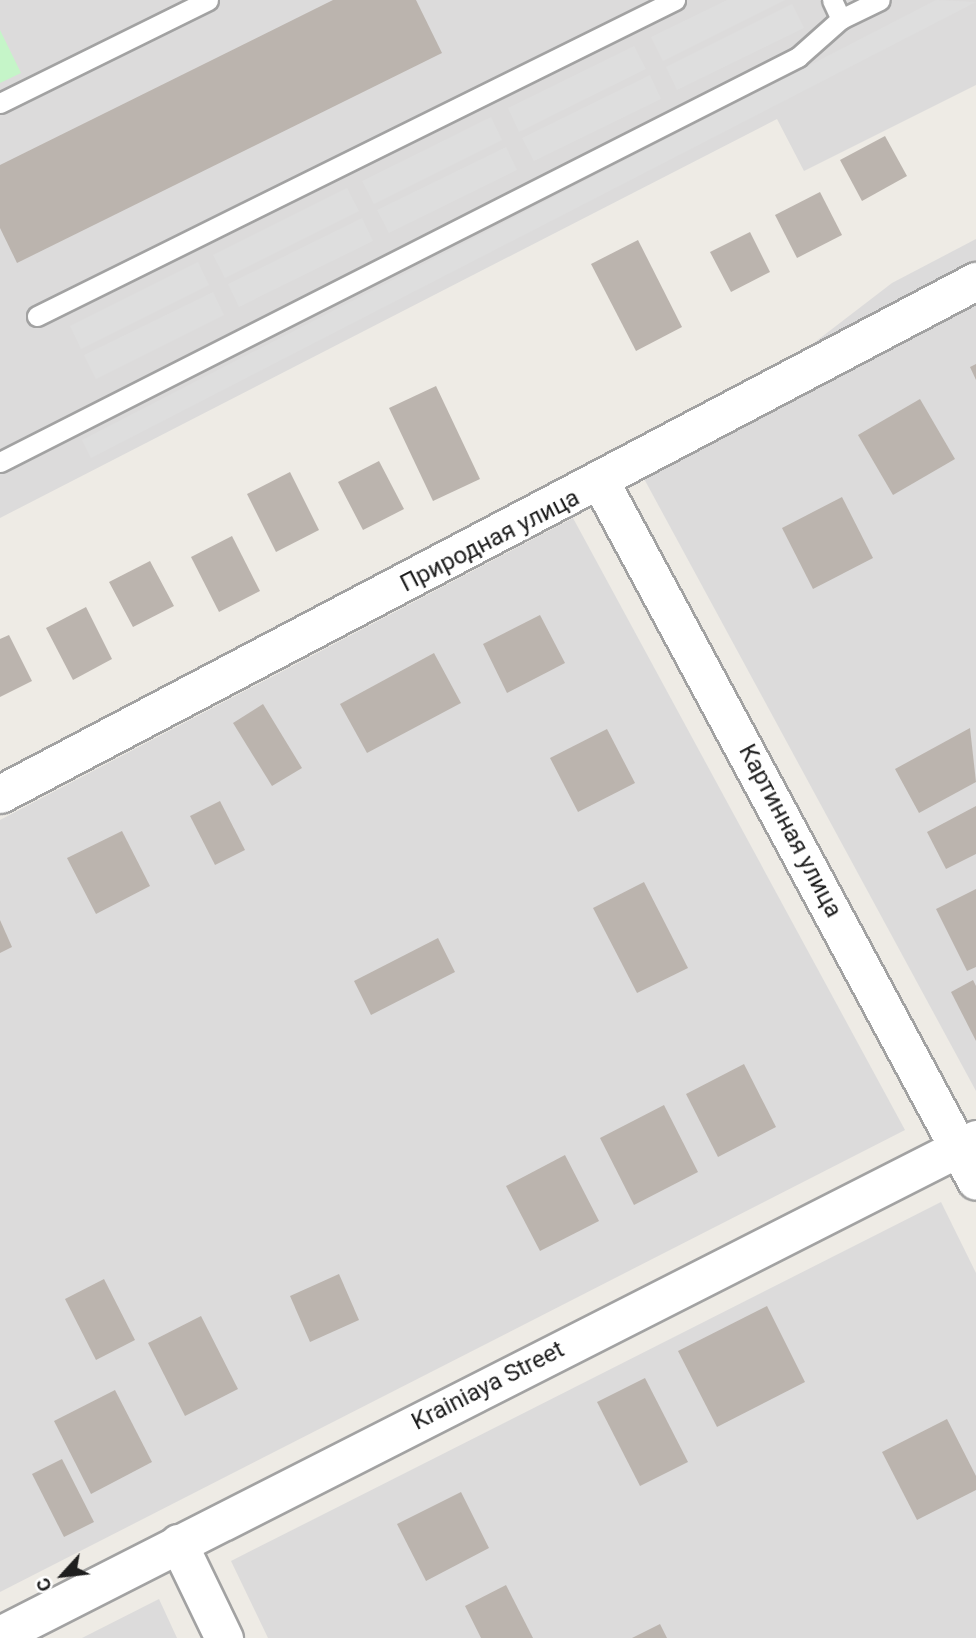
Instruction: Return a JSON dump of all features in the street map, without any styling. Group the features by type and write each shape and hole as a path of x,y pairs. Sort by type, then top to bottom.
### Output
{"street":[{"name":"Природная улица","path":"0,794 601,483 976,281"},
{"name":"Картинная улица","path":"601,483 968,1143 976,1181"},
{"name":"Krainiaya Street","path":"0,1635 968,1143"},
{"path":"178,1543 224,1638"}],"lane":[{"path":"0,103 206,0"},
{"path":"37,316 675,0"},
{"path":"832,0 841,19"},
{"path":"0,462 798,57 841,19 880,0"}],"shaded area":[{"path":"0,0 976,0 976,85 804,171 777,119 0,518"},
{"path":"727,0 785,0 663,61 651,37"},
{"path":"936,0 976,2 91,458 82,440"},
{"path":"792,4 804,28 677,90 666,67"},
{"path":"634,46 646,69 519,132 508,108"},
{"path":"650,75 661,99 534,161 522,138"},
{"path":"491,117 502,140 374,204 362,181"},
{"path":"506,147 517,170 389,233 377,210"},
{"path":"347,188 359,211 225,278 213,255"},
{"path":"362,218 373,241 239,307 228,284"},
{"path":"976,239 976,1091 642,475 892,283"},
{"path":"198,262 209,285 81,349 70,326"},
{"path":"213,292 224,315 96,379 84,355"},
{"path":"573,518 905,1130 0,1592 0,820"},
{"path":"941,1202 976,1273 976,1638 268,1638 231,1561"},
{"path":"159,1599 177,1638 82,1638"}],"green space":[{"path":"0,30 21,73 0,83"}],"building":[{"path":"333,0 416,0 442,53 17,263 0,228 0,165"},
{"path":"885,136 907,176 862,201 840,160"},
{"path":"820,192 842,235 797,258 775,215"},
{"path":"750,232 770,272 731,292 710,252"},
{"path":"638,240 682,327 636,351 591,264"},
{"path":"976,364 976,380 970,367"},
{"path":"436,386 480,479 433,501 389,408"},
{"path":"920,399 955,459 893,495 858,435"},
{"path":"379,461 404,509 363,530 338,482"},
{"path":"290,472 319,530 276,552 247,494"},
{"path":"842,497 873,558 813,589 782,528"},
{"path":"232,536 260,591 219,612 191,557"},
{"path":"150,561 174,606 133,627 109,582"},
{"path":"86,607 112,659 73,680 46,628"},
{"path":"540,615 565,663 507,693 483,644"},
{"path":"9,635 32,681 0,697 0,639"},
{"path":"434,653 461,703 367,753 340,704"},
{"path":"263,704 302,768 272,786 233,723"},
{"path":"970,728 976,782 919,813 895,769"},
{"path":"607,729 635,783 578,812 550,758"},
{"path":"220,801 245,850 215,865 190,816"},
{"path":"976,806 976,854 946,869 927,832"},
{"path":"122,831 150,886 96,914 67,858"},
{"path":"644,882 688,968 637,993 593,908"},
{"path":"976,889 976,967 967,971 936,909"},
{"path":"0,920 12,947 0,953"},
{"path":"438,938 455,972 371,1015 354,981"},
{"path":"973,980 976,986 976,1041 951,992"},
{"path":"744,1064 776,1127 718,1157 686,1094"},
{"path":"664,1105 698,1172 634,1205 600,1138"},
{"path":"565,1155 599,1221 540,1251 506,1186"},
{"path":"339,1274 359,1320 310,1342 290,1296"},
{"path":"104,1279 135,1340 96,1360 65,1299"},
{"path":"767,1306 805,1382 717,1427 678,1351"},
{"path":"201,1316 238,1389 185,1416 148,1343"},
{"path":"645,1378 688,1462 640,1486 597,1402"},
{"path":"115,1390 152,1462 91,1494 54,1421"},
{"path":"947,1419 976,1476 976,1490 917,1520 882,1452"},
{"path":"62,1459 94,1522 64,1537 32,1474"},
{"path":"461,1492 489,1548 426,1581 397,1524"},
{"path":"506,1585 533,1638 481,1638 465,1606"},
{"path":"660,1624 667,1638 632,1638"}]}
